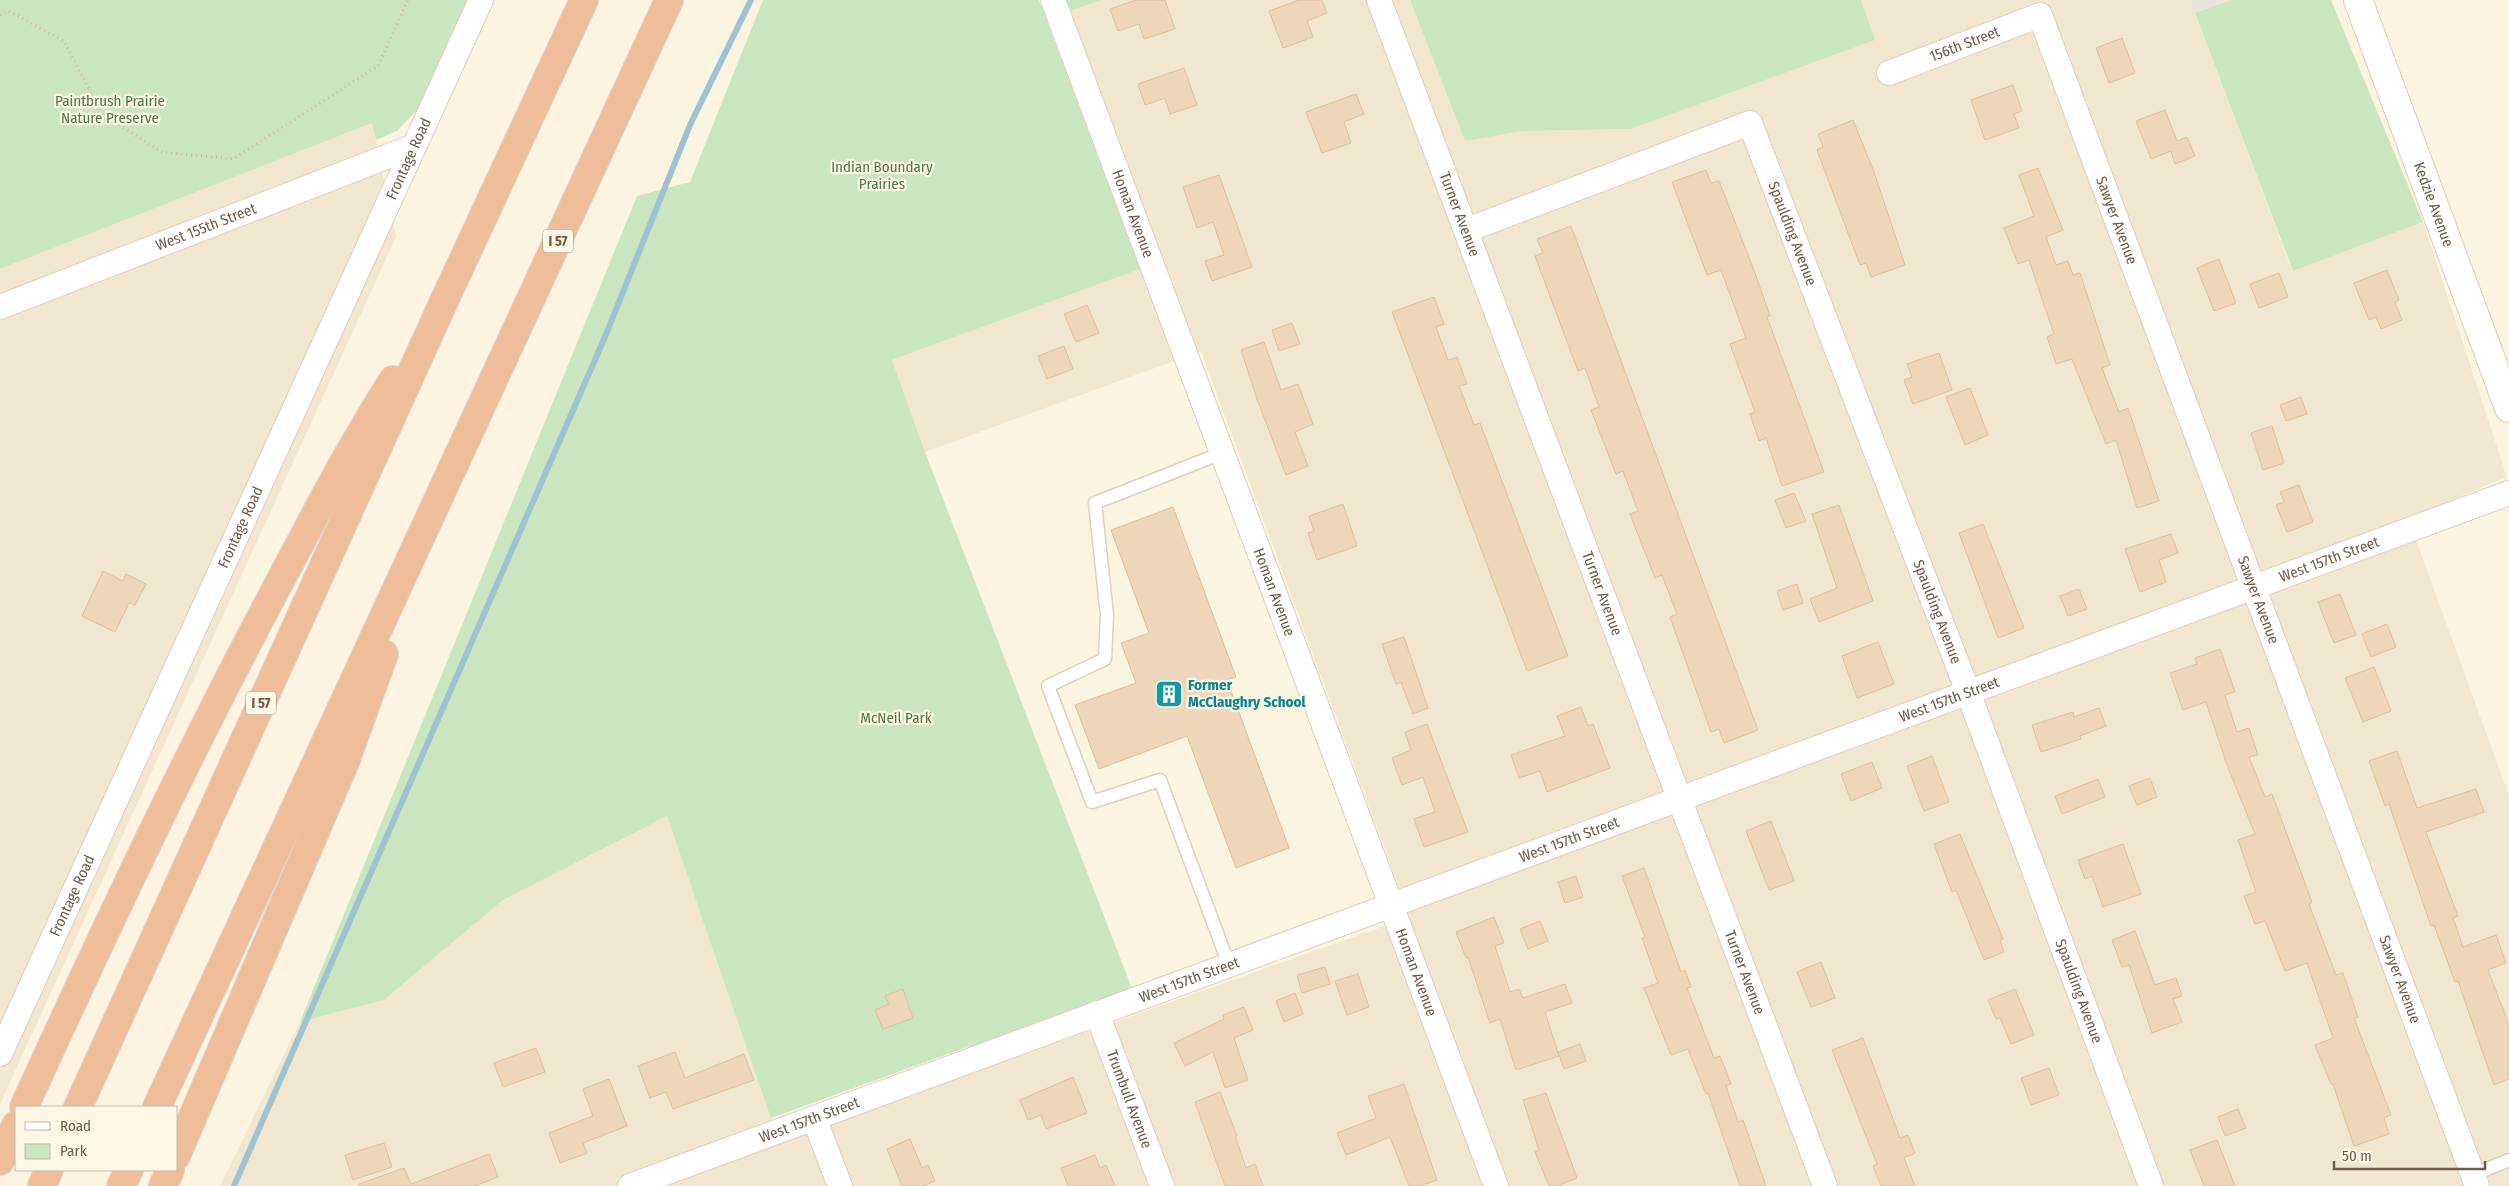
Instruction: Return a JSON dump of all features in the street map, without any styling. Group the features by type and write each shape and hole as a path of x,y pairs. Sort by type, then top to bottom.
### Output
{"highway":[{"name":"I 57","path":"78,1106 445,299 584,0"},
{"name":"I 57","path":"157,1106 669,0"},
{"path":"24,1106 90,964 219,695 360,432 445,299"},
{"path":"178,1151 346,762 446,482"},
{"path":"0,1161 15,1127"},
{"path":"42,1186 49,1171"},
{"path":"122,1186 129,1171"},
{"path":"163,1186 170,1171"}],"main road":[{"name":"Kedzie Avenue","path":"2358,0 2509,408"}],"street":[{"name":"Frontage Road","path":"0,1054 412,147 481,0"},
{"name":"Homan Avenue","path":"1053,0 1496,1186"},
{"name":"Turner Avenue","path":"1379,0 1681,798 1825,1186"},
{"name":"156th Street","path":"1890,73 2040,15"},
{"name":"Sawyer Avenue","path":"2040,15 2475,1180"},
{"name":"Spaulding Avenue","path":"1467,230 1750,123 1968,692 2151,1186"},
{"name":"West 155th Street","path":"0,307 412,147"},
{"name":"West 157th Street","path":"630,1186 2509,492"},
{"name":"Trumbull Avenue","path":"1097,1014 1162,1186"},
{"path":"814,1118 840,1186"}],"lane":[{"path":"1222,453 1095,503 1107,615 1105,658 1048,686 1092,802 1160,780 1229,965"},
{"path":"2475,1180 2509,1160"}],"path":[{"path":"0,16 9,11 64,41 102,114 162,152 233,159 378,66 408,0"}],"shaded area":[{"path":"1102,0 1410,0 1465,141 1524,131 1631,129 1875,40 1861,0 2190,0 2292,271 2423,222 2507,477 2408,518 2509,796 2509,1186 220,1186 300,1022 384,1000 503,900 667,816 780,1141 1410,917 1201,351 925,452 892,360 1140,269 1047,20"},
{"path":"2190,0 2231,0 2195,13"},
{"path":"372,123 396,237 0,1104 0,269"}],"green space":[{"name":"Paintbrush Prairie Nature Preserve","path":"0,0 470,0 421,106 397,131 376,140 372,123 0,269"},
{"name":"Indian Boundary Prairies","path":"763,0 1039,0 1140,269 892,360 925,452 1136,999 972,1060 967,1047 771,1118 667,816 503,900 384,1000 300,1022 637,196 690,182"},
{"path":"1063,0 1102,0 1068,12"},
{"path":"1410,0 1861,0 1875,40 1631,129 1524,131 1465,141"},
{"path":"2231,0 2331,0 2423,222 2293,271 2195,13"}],"building":[{"path":"1136,0 1165,0 1175,29 1144,39 1139,24 1118,31 1110,9"},
{"path":"1299,0 1322,0 1327,13 1307,21 1313,37 1283,48 1269,11"},
{"path":"2122,38 2135,73 2109,83 2096,48"},
{"path":"1184,68 1197,105 1170,114 1165,98 1145,105 1138,84"},
{"path":"2013,85 2022,111 2014,114 2019,128 1985,140 1971,100"},
{"path":"1356,94 1364,114 1344,122 1351,143 1322,153 1306,112"},
{"path":"2165,110 2177,141 2187,137 2195,156 2175,164 2171,151 2151,159 2136,121"},
{"path":"1853,120 1874,172 1905,265 1871,277 1866,263 1860,265 1817,150 1823,147 1818,134"},
{"path":"2038,168 2063,230 2046,237 2056,265 2068,261 2073,275 2080,273 2110,365 2102,368 2119,412 2128,408 2159,501 2137,508 2116,440 2106,444 2072,359 2056,364 2047,337 2054,334 2029,260 2018,264 2004,228 2034,216 2019,175"},
{"path":"1706,170 1711,183 1719,181 1755,273 1770,316 1767,317 1824,472 1782,486 1766,438 1759,441 1750,414 1755,412 1730,344 1746,338 1721,270 1707,275 1672,182"},
{"path":"1219,175 1252,267 1212,281 1205,261 1224,255 1213,222 1197,228 1183,187"},
{"path":"1571,226 1758,730 1724,743 1719,729 1711,732 1670,617 1677,614 1662,575 1655,578 1630,514 1638,511 1623,471 1616,474 1591,410 1599,407 1585,368 1578,371 1535,256 1543,253 1537,239"},
{"path":"2219,259 2236,303 2214,311 2197,268"},
{"path":"2387,270 2399,300 2395,302 2402,320 2381,329 2376,317 2369,320 2354,283"},
{"path":"2279,273 2288,297 2259,308 2250,284"},
{"path":"1434,297 1444,324 1436,327 1448,360 1457,357 1467,384 1459,386 1474,425 1480,423 1568,656 1527,671 1392,312"},
{"path":"1087,305 1099,333 1076,342 1064,314"},
{"path":"1292,323 1300,344 1279,351 1272,330"},
{"path":"1264,342 1281,390 1298,384 1313,424 1295,432 1308,466 1286,475 1257,399 1241,350"},
{"path":"1064,346 1073,369 1047,379 1038,356"},
{"path":"1939,353 1952,390 1913,404 1904,380 1912,377 1907,364"},
{"path":"1970,388 1988,435 1965,445 1946,397"},
{"path":"2301,397 2307,414 2286,421 2280,405"},
{"path":"2272,426 2284,463 2263,470 2251,433"},
{"path":"2299,485 2313,522 2287,532 2276,505 2284,502 2280,492"},
{"path":"1794,493 1806,521 1786,528 1775,500"},
{"path":"1343,504 1357,546 1317,560 1308,533 1314,531 1309,516"},
{"path":"1839,505 1873,601 1819,622 1810,599 1837,588 1812,514"},
{"name":"Former McClaughry School","path":"1173,507 1236,677 1227,680 1289,848 1236,868 1187,736 1099,769 1075,705 1136,683 1121,643 1149,633 1111,530"},
{"path":"1983,524 2024,628 1998,638 1959,533"},
{"path":"2171,534 2178,553 2159,560 2166,582 2140,592 2125,549"},
{"path":"103,571 123,581 126,574 146,584 135,605 129,603 115,632 82,616"},
{"path":"1797,584 1803,603 1783,610 1777,591"},
{"path":"2079,589 2087,609 2068,616 2060,596"},
{"path":"2340,594 2356,635 2334,643 2318,602"},
{"path":"2387,624 2396,647 2371,657 2362,634"},
{"path":"1404,637 1428,708 1413,714 1401,682 1396,684 1382,644"},
{"path":"1878,642 1894,684 1857,698 1842,656"},
{"path":"2220,649 2235,692 2225,695 2237,732 2249,728 2258,755 2249,757 2265,797 2272,794 2312,902 2309,904 2336,975 2343,973 2358,1017 2354,1018 2391,1115 2384,1118 2389,1134 2354,1146 2333,1084 2331,1084 2315,1045 2333,1038 2307,963 2285,971 2265,921 2255,924 2244,896 2256,892 2238,840 2255,834 2227,765 2206,702 2183,710 2170,673 2197,664 2195,658"},
{"path":"2374,667 2391,711 2363,722 2345,678"},
{"path":"1581,707 1588,726 1593,724 1610,768 1547,792 1540,771 1519,778 1511,755 1565,736 1557,716"},
{"path":"2099,708 2106,726 2080,736 2081,739 2041,752 2032,725 2073,712 2074,717"},
{"path":"1427,724 1468,832 1424,847 1414,819 1435,812 1423,777 1402,785 1392,758 1411,750 1405,732"},
{"path":"2397,751 2417,808 2476,789 2484,812 2426,832 2458,916 2453,918 2463,947 2496,935 2506,963 2488,970 2509,1025 2509,1079 2494,1085 2458,981 2455,982 2434,925 2431,926 2389,804 2385,806 2369,761"},
{"path":"1932,756 1949,802 1924,811 1907,766"},
{"path":"1872,762 1882,788 1851,801 1841,774"},
{"path":"2150,778 2157,797 2137,805 2129,786"},
{"path":"2098,779 2105,797 2062,814 2055,796"},
{"path":"1771,821 1794,881 1769,890 1746,831"},
{"path":"1960,834 2003,939 2000,940 2004,952 1984,960 1956,890 1952,892 1934,844"},
{"path":"2123,844 2141,894 2103,907 2092,876 2085,879 2078,860"},
{"path":"1644,868 1681,972 1685,970 1691,987 1687,988 1714,1058 1720,1056 1731,1084 1726,1086 1738,1122 1743,1120 1766,1186 1740,1186 1708,1093 1706,1094 1688,1049 1671,1055 1644,988 1658,983 1642,938 1645,937 1622,876"},
{"path":"1576,876 1583,897 1565,903 1558,882"},
{"path":"1494,917 1504,943 1495,946 1510,992 1519,989 1523,998 1565,984 1572,1003 1545,1012 1559,1056 1516,1070 1500,1019 1490,1023 1468,957 1466,958 1456,932"},
{"path":"1540,921 1548,941 1528,949 1520,929"},
{"path":"2135,931 2155,985 2176,978 2182,996 2173,999 2182,1022 2152,1033 2129,965 2122,967 2112,940"},
{"path":"1821,962 1835,998 1811,1007 1797,972"},
{"path":"1325,967 1330,984 1302,993 1297,975"},
{"path":"1358,974 1369,1007 1347,1015 1335,981"},
{"path":"903,989 913,1018 883,1029 875,1010 889,1004 885,996"},
{"path":"2015,989 2034,1035 2011,1044 2000,1018 1996,1019 1988,1000"},
{"path":"1295,993 1303,1014 1284,1022 1276,1001"},
{"path":"1244,1007 1253,1030 1234,1038 1248,1080 1225,1088 1213,1052 1185,1066 1174,1043 1224,1019 1223,1015"},
{"path":"1863,1038 1900,1138 1908,1135 1915,1153 1904,1158 1915,1186 1881,1186 1873,1166 1877,1164 1832,1050"},
{"path":"1580,1044 1586,1061 1564,1069 1558,1052"},
{"path":"536,1048 545,1072 503,1087 494,1063"},
{"path":"675,1052 685,1078 744,1054 754,1080 673,1109 666,1092 650,1098 638,1066"},
{"path":"2049,1068 2059,1095 2031,1105 2021,1078"},
{"path":"1073,1077 1087,1113 1046,1129 1041,1115 1028,1120 1020,1100"},
{"path":"609,1079 627,1126 583,1143 587,1153 560,1163 549,1133 593,1116 583,1089"},
{"path":"1404,1084 1437,1180 1420,1186 1409,1186 1390,1137 1346,1155 1337,1133 1376,1118 1368,1096"},
{"path":"1220,1092 1237,1136 1235,1136 1246,1168 1255,1164 1263,1186 1225,1186 1195,1102"},
{"path":"1546,1093 1577,1178 1557,1186 1549,1186 1535,1152 1539,1150 1523,1100"},
{"path":"2238,1109 2246,1128 2225,1136 2218,1117"},
{"path":"910,1139 922,1168 928,1165 935,1181 923,1186 902,1186 887,1149"},
{"path":"2217,1140 2235,1186 2204,1186 2190,1150"},
{"path":"384,1143 392,1167 353,1180 345,1155"},
{"path":"489,1154 498,1177 475,1186 359,1186 359,1184 404,1168 411,1184"},
{"path":"1095,1155 1100,1168 1106,1165 1115,1186 1068,1186 1061,1168"}],"waterway":[{"path":"234,1186 605,337 690,125 751,0"}],"place":[{"name":"Former McClaughry School","path":"1169,694"}],"park label":[{"name":"McNeil Park","path":"896,718"}]}
